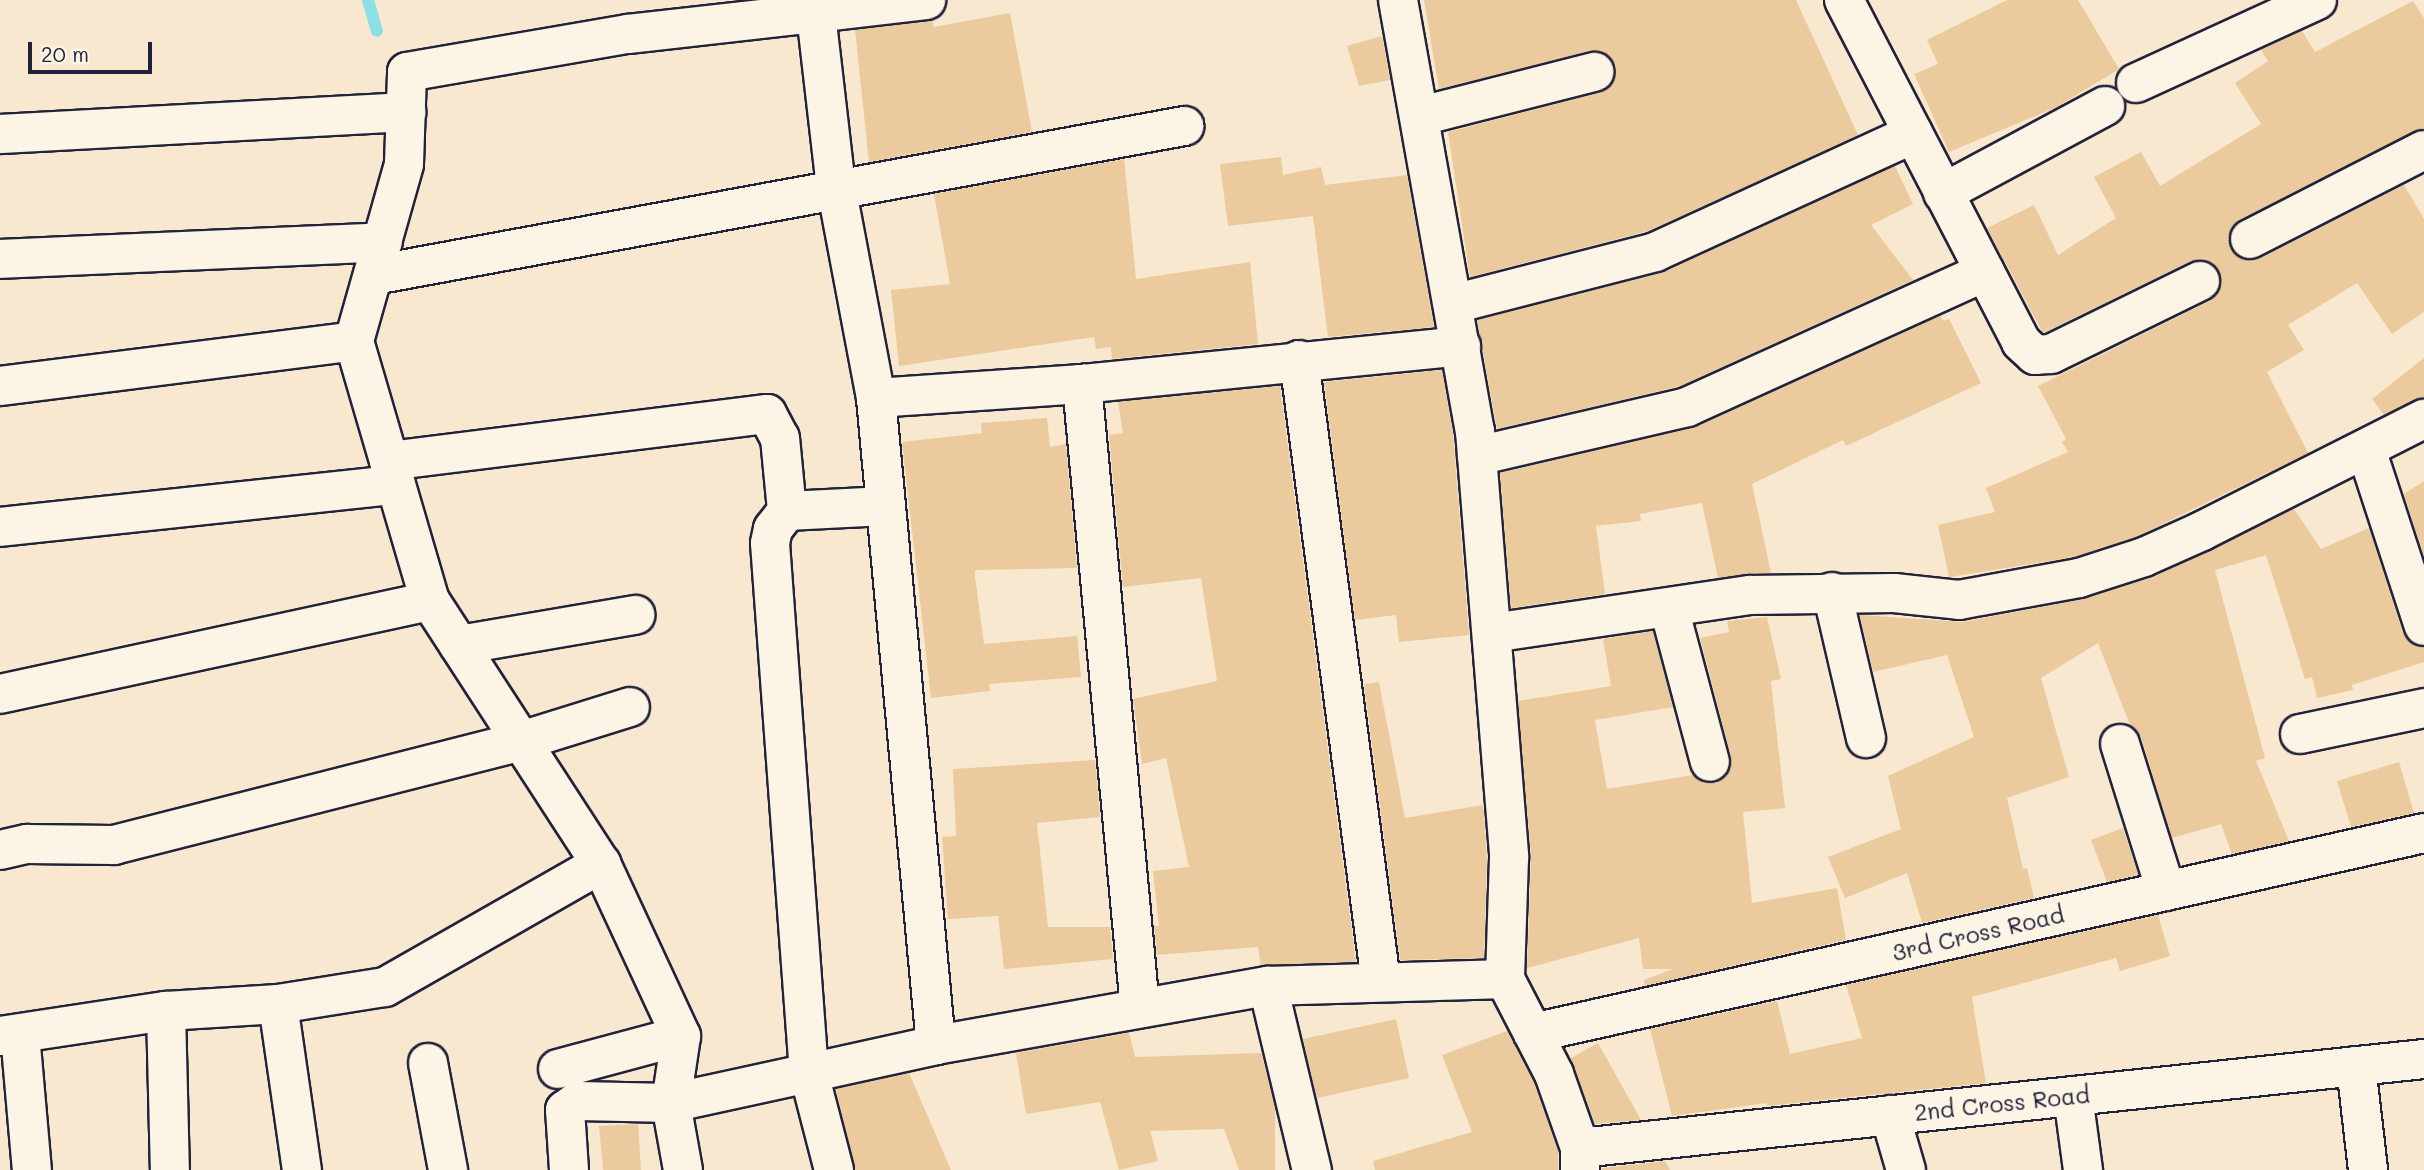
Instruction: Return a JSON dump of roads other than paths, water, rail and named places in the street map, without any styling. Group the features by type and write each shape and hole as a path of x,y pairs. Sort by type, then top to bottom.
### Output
{"street":[{"path":"683,1170 671,1103 681,1036 601,864 430,601 354,341 404,164 407,72 628,34 926,0"},
{"path":"1398,0 1461,346 1477,456 1508,858 1505,979 1554,1074 1580,1159"},
{"path":"1844,0 2021,342 2035,355 2051,354 2200,281"},
{"path":"2136,83 2317,0"},
{"path":"816,13 836,187 876,398 936,1045"},
{"path":"1421,116 1594,72"},
{"path":"1943,193 2105,106"},
{"path":"0,134 406,112"},
{"path":"0,259 378,259 836,187 1184,126"},
{"path":"1453,304 1655,252 1913,134"},
{"path":"2250,239 2424,150"},
{"path":"1477,456 1687,407 1985,272"},
{"path":"0,386 354,341"},
{"path":"876,398 1082,384 1299,360 1461,346"},
{"path":"1299,360 1381,982"},
{"path":"1082,384 1140,1008"},
{"path":"0,527 393,473 767,414 780,438 787,511 773,529 770,543 809,1073 834,1170"},
{"path":"1492,633 1750,595 1832,592 1959,600 2079,578 2144,557 2424,419"},
{"path":"2366,449 2424,626"},
{"path":"787,511 886,506"},
{"path":"1832,592 1866,738"},
{"path":"0,694 430,601"},
{"path":"1668,608 1710,762"},
{"path":"459,645 635,615"},
{"path":"0,819 14,847 114,845 521,741 631,707"},
{"path":"2300,734 2424,708"},
{"path":"2120,744 2166,891"},
{"name":"3rd Cross Road","path":"1533,1033 2424,832"},
{"path":"32,1170 10,1035 166,1011 278,1004 385,987 601,864"},
{"path":"569,1170 564,1124 565,1110 572,1104 671,1103 936,1045 1268,986 1505,979"},
{"path":"1268,986 1312,1170"},
{"path":"278,1004 302,1170"},
{"path":"166,1011 170,1170"},
{"path":"558,1069 681,1036"},
{"name":"2nd Cross Road","path":"1580,1159 1890,1115 2424,1059"},
{"path":"428,1063 448,1170"},
{"path":"2356,1066 2368,1170"},
{"path":"2073,1096 2083,1170"},
{"path":"1890,1115 1906,1170"}],"waterway":[{"path":"368,0 377,31"}]}
